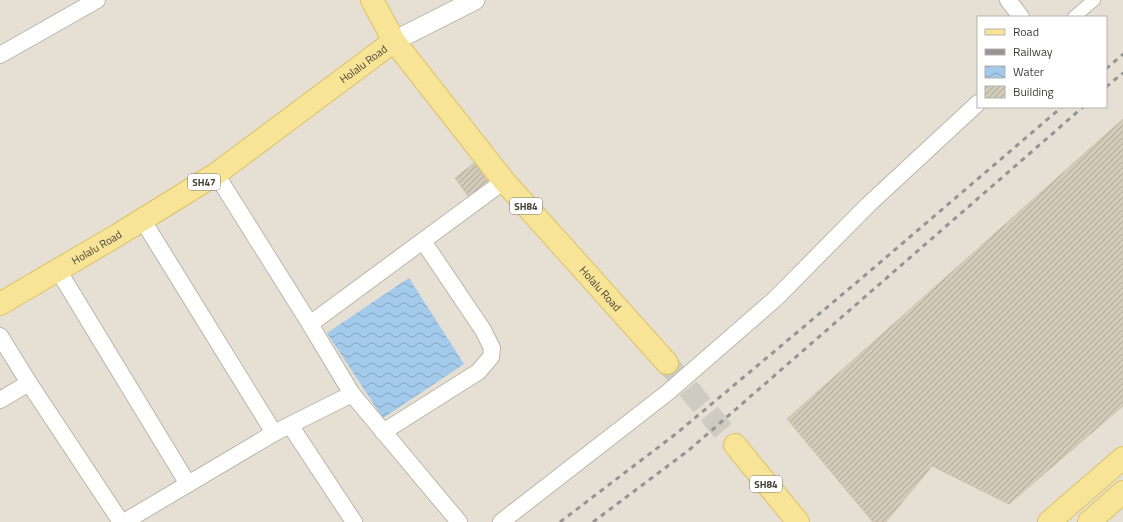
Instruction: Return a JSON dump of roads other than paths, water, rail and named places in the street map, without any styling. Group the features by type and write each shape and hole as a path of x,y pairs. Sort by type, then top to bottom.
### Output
{"main road":[{"name":"SH84","path":"372,0 394,41"},
{"name":"Holalu Road","path":"0,304 116,236 216,174 394,41 504,181 667,363"},
{"name":"SH84","path":"735,445 798,522"},
{"path":"1049,522 1123,458"},
{"path":"1089,522 1123,492"}],"street":[{"path":"0,55 72,6 97,0"},
{"path":"394,41 475,0"},
{"path":"1008,0 1020,16"},
{"path":"1075,16 1094,0"},
{"path":"502,522 667,393 775,299 868,205 977,104"},
{"path":"216,174 352,394 459,522"},
{"path":"310,324 504,181"},
{"path":"142,219 274,433"},
{"path":"383,432 478,372 491,357 492,348 483,330 423,241"},
{"path":"58,270 188,484"},
{"path":"0,336 120,522"},
{"path":"0,400 29,383"},
{"path":"124,522 274,433 352,394"},
{"path":"290,425 354,522"}],"water":[{"path":"409,278 464,364 383,418 327,333"}],"tunnel":[{"path":"667,363 735,445"}],"railway":[{"path":"1107,68 1123,54"},
{"path":"1107,86 1123,73"},
{"path":"560,522 677,433 1061,108"},
{"path":"593,522 689,450 1082,108"}]}
